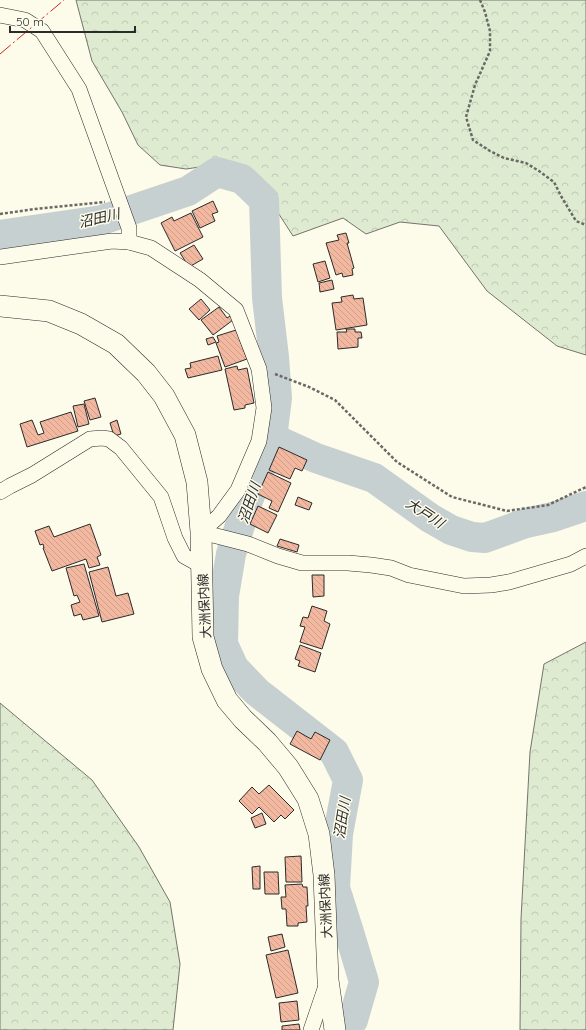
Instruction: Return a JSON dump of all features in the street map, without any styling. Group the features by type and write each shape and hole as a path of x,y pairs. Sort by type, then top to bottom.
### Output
{"main road":[{"name":"大洲保内線","path":"0,306 49,311 81,324 116,344 146,372 164,396 185,435 197,482 201,532 203,637 212,669 227,700 243,719 267,742 288,767 308,799 319,834 324,875 328,980 335,1030"}],"street":[{"path":"0,15 25,20 42,31 79,89 120,201 129,235 200,280 236,310 259,369 264,408 259,441 238,490 219,516 201,532"},
{"path":"0,257 112,241 129,235"},
{"path":"0,492 32,475 90,439 109,439 121,448 161,497 175,538 184,556 202,566"},
{"path":"201,532 248,544 278,556 302,562 371,565 391,568 409,575 464,586 492,585 509,582 571,564 586,556"},
{"path":"311,1030 328,980"}],"path":[{"path":"480,0 490,31 490,51 475,85 466,117 473,140 504,158 526,163 554,182 576,221 586,225"},
{"path":"0,214 35,209 120,201"},
{"path":"259,369 309,387 335,400 397,462 452,497 507,511 548,506 586,487"}],"green space":[{"path":"76,0 586,0 586,355 557,346 487,291 439,226 400,222 366,234 343,218 293,236 257,180 220,164 186,169 160,165 138,145 122,112 92,61"},
{"path":"586,642 586,1030 520,1030 521,919 530,752 544,664"},
{"path":"0,703 92,780 139,847 170,902 180,964 173,1030 0,1030"}],"building":[{"path":"213,201 218,212 212,214 215,221 200,228 192,211"},
{"path":"191,213 203,237 175,251 161,223 172,217 174,221"},
{"path":"346,233 349,243 347,243 354,268 352,269 353,275 343,277 342,273 336,275 326,243 339,240 337,235"},
{"path":"194,245 203,259 189,267 180,253"},
{"path":"325,261 330,278 318,282 313,264"},
{"path":"332,280 334,289 320,292 319,283"},
{"path":"353,295 354,299 363,298 367,325 336,330 332,303 342,302 341,297"},
{"path":"201,299 210,310 199,320 189,309"},
{"path":"219,307 227,318 230,316 233,320 213,335 201,320"},
{"path":"346,329 355,329 355,332 361,332 362,338 358,338 358,347 338,349 337,332 347,332"},
{"path":"236,330 247,359 225,367 216,343 219,342 217,336"},
{"path":"213,337 216,342 208,345 206,339"},
{"path":"218,356 222,370 188,378 185,369 191,368 190,363"},
{"path":"237,366 238,370 247,368 254,403 245,405 245,408 234,410 225,369"},
{"path":"95,398 101,417 90,420 84,401"},
{"path":"84,404 89,424 78,427 73,406"},
{"path":"71,412 78,431 27,447 20,424 32,420 38,435 44,433 40,422"},
{"path":"117,420 121,434 114,436 110,423"},
{"path":"279,447 307,460 302,471 295,468 290,479 269,470"},
{"path":"268,472 291,483 278,512 269,508 272,501 258,494"},
{"path":"298,497 312,503 309,510 295,505"},
{"path":"258,506 277,515 268,533 250,524"},
{"path":"90,524 101,555 97,557 100,565 89,568 86,559 52,571 43,548 43,544 40,545 35,531 49,526 54,537"},
{"path":"280,539 299,545 297,552 277,546"},
{"path":"84,564 99,616 83,620 81,614 74,616 71,605 80,602 77,595 74,596 66,568"},
{"path":"108,567 116,596 128,593 134,614 102,622 89,572"},
{"path":"312,575 324,575 324,596 313,597"},
{"path":"312,606 327,611 324,621 330,624 322,649 300,642 305,627 300,626 303,617 308,618"},
{"path":"300,645 321,653 315,672 298,666 300,661 295,659"},
{"path":"297,731 311,739 315,732 330,740 320,760 290,744"},
{"path":"269,785 294,810 285,819 281,815 274,822 259,807 252,814 239,801 252,787 259,794"},
{"path":"262,813 266,824 255,828 251,818"},
{"path":"301,856 302,882 286,882 285,857"},
{"path":"260,866 260,889 253,889 252,867"},
{"path":"264,872 278,872 279,894 265,894"},
{"path":"302,884 303,887 307,887 307,922 298,923 298,926 287,926 286,909 282,909 281,897 286,897 285,885"},
{"path":"282,934 285,947 271,951 268,937"},
{"path":"288,950 298,993 276,998 266,955"},
{"path":"297,1001 299,1020 281,1022 279,1003"},
{"path":"299,1024 300,1030 282,1030 282,1026"}],"waterway":[{"name":"沼田川","path":"0,235 102,220 188,191 217,172 242,179 264,200 267,298 277,398 272,438 246,506 231,554 224,596 223,644 234,668 257,692 334,752 348,780 338,834 335,888 364,982 353,1020 346,1030"},
{"name":"大戸川","path":"272,438 316,458 374,478 430,518 451,530 472,537 485,538 526,523 553,517 586,506"}],"power":[{"path":"0,54 64,0"}]}
